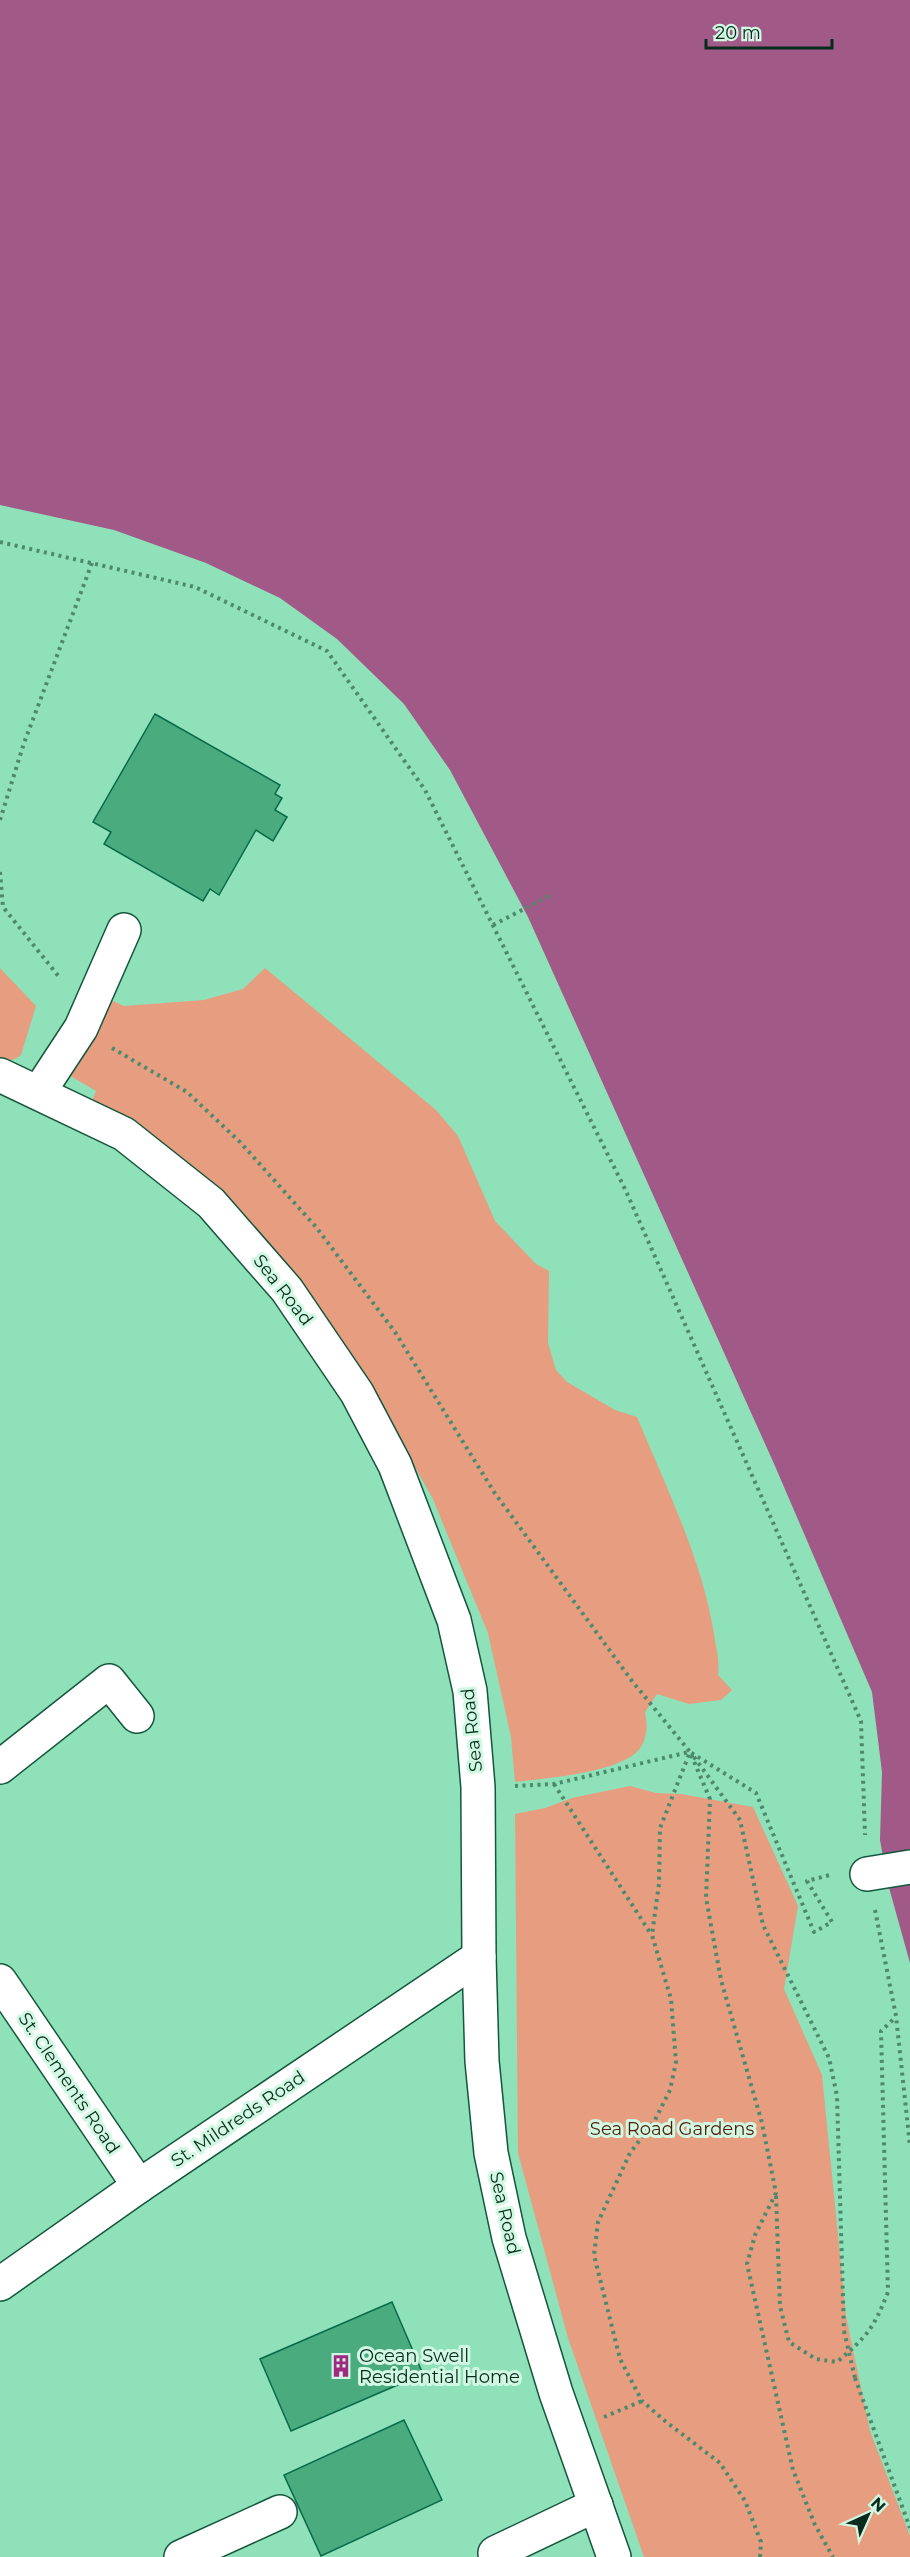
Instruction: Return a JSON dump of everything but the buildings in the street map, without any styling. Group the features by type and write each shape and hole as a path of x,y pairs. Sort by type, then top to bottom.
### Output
{"street":[{"path":"39,1092 81,1028 124,930"},
{"name":"Sea Road","path":"0,1075 124,1134 211,1203 287,1290 357,1393 395,1465 454,1620 470,1691 478,1787 479,1957 483,2061 491,2153 516,2260 556,2393 614,2557"},
{"path":"0,1767 109,1681 138,1716"},
{"path":"867,1874 910,1867"},
{"name":"St. Mildreds Road","path":"0,2284 139,2186 479,1957"},
{"name":"St. Clements Road","path":"0,1981 139,2186"},
{"path":"497,2557 495,2553 596,2505"},
{"path":"181,2557 233,2547 280,2512"}],"path":[{"path":"0,542 195,587 327,651 425,790 625,1189 861,1721 867,1874 897,2016 910,2146"},
{"path":"0,820 24,743 92,563"},
{"path":"0,872 3,907 62,980"},
{"path":"493,925 553,894"},
{"path":"81,1028 187,1092 240,1142 316,1227 395,1332 494,1492 632,1681 690,1752 740,1820 763,1925 829,2058 837,2096 844,2331 855,2378 910,2528"},
{"path":"690,1752 710,1799 706,1898 721,1980 762,2123 776,2193 780,2306 789,2342 816,2359 837,2362 867,2336 877,2321 888,2292 881,2031 897,2016"},
{"path":"652,1935 659,1884 660,1828 690,1752"},
{"path":"478,1787 554,1784 690,1752 756,1793 814,1932 832,1922 807,1881"},
{"path":"554,1784 652,1935 671,1999 676,2062 670,2091 655,2120 630,2153 598,2222 594,2255 620,2359 642,2401 720,2463 745,2501 761,2542 760,2557"},
{"path":"776,2193 755,2235 747,2264 793,2470 815,2524 833,2557"}],"green space":[{"path":"0,968 36,1006 21,1055 9,1061 0,1060"},
{"path":"265,968 436,1110 458,1136 495,1221 536,1264 549,1271 548,1343 556,1370 567,1382 615,1410 637,1417 682,1524 701,1578 714,1634 718,1675 732,1690 721,1700 689,1704 657,1694 645,1712 646,1728 642,1745 634,1754 620,1762 604,1768 565,1776 515,1782 511,1737 488,1633 432,1497 347,1349 91,1104 96,1091 67,1074 108,999 124,1006 204,1000 243,989"},
{"name":"Sea Road Gardens","path":"630,1786 656,1793 681,1794 753,1807 798,1906 784,1989 822,2075 846,2316 870,2431 910,2536 910,2557 644,2557 568,2338 518,2153 515,1814 545,1808 572,1798"}],"shaded area":[{"path":"0,0 910,0 910,1963 888,1884 880,1840 882,1772 872,1692 775,1466 528,917 450,770 404,704 337,639 280,598 206,563 114,530 0,505"}],"place":[{"name":"Ocean Swell Residential Home","path":"341,2366"}]}
